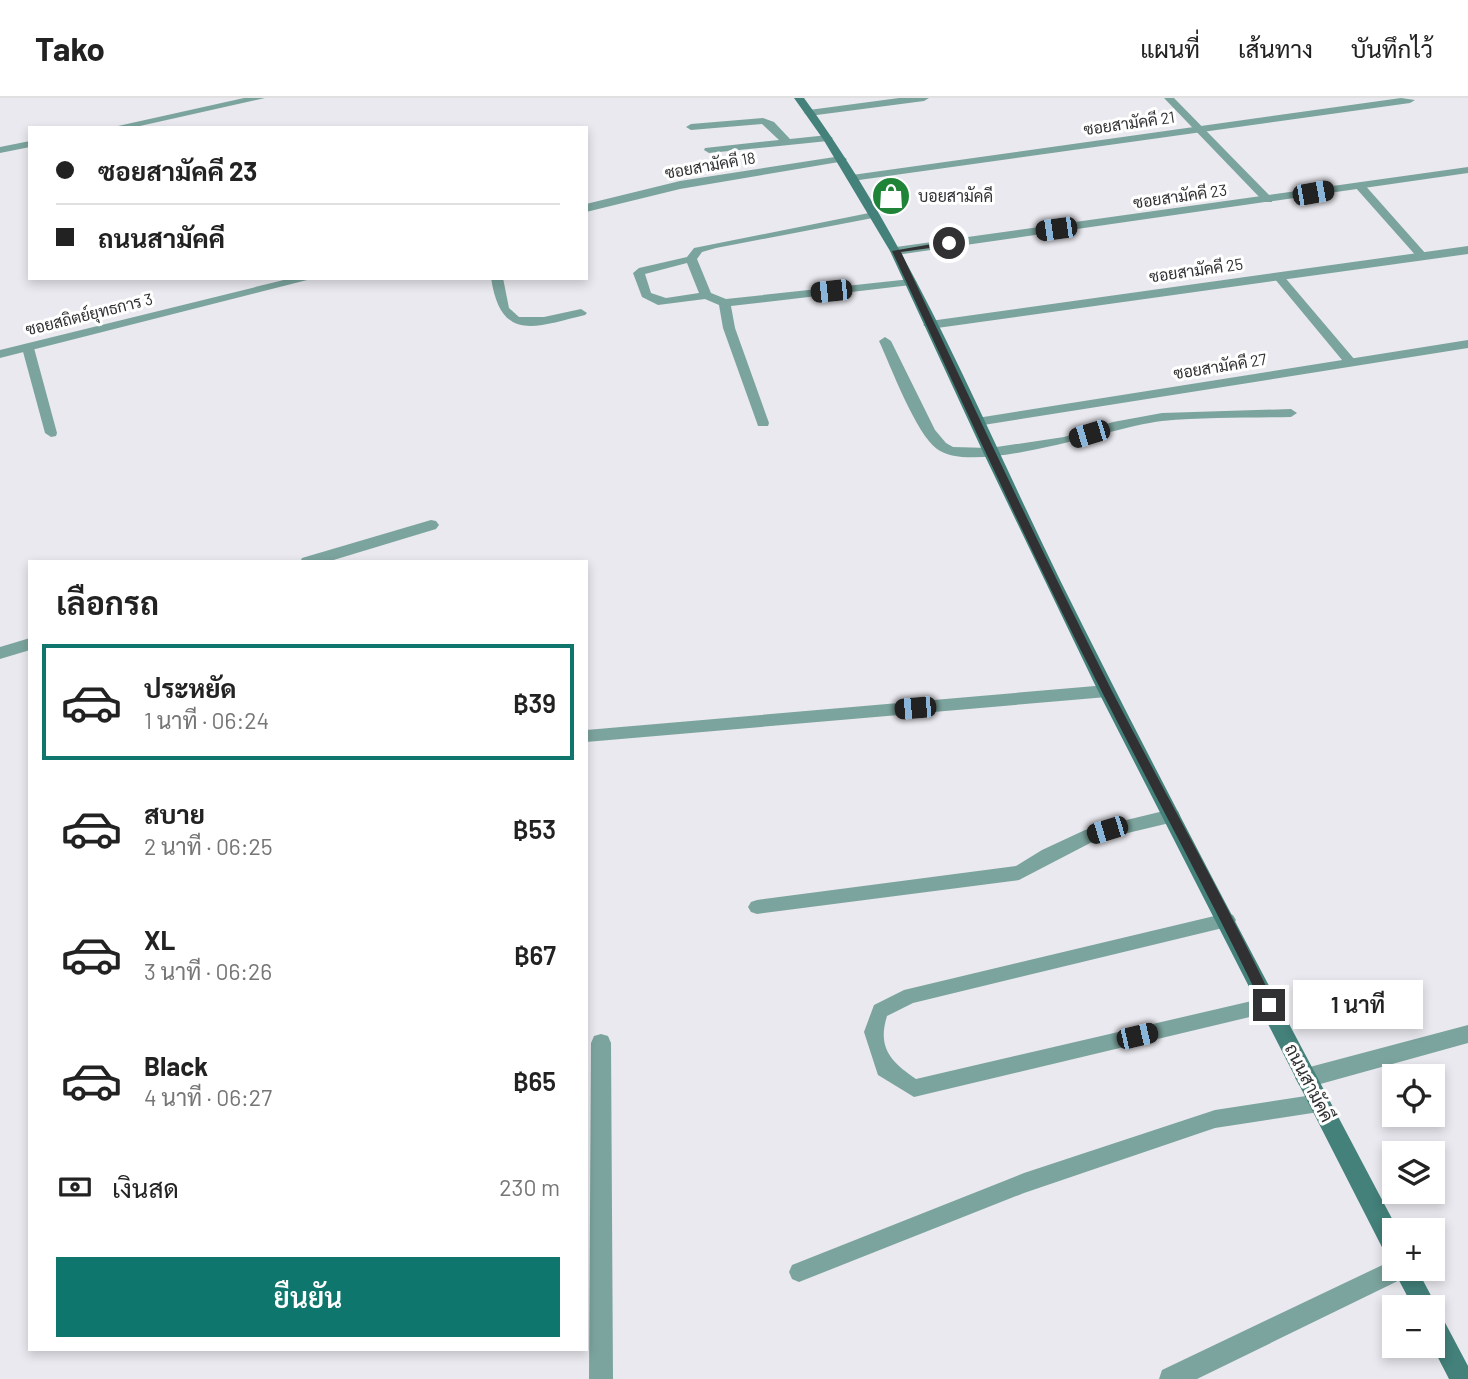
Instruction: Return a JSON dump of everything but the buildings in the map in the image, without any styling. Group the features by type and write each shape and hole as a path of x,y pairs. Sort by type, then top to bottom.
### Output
{"main road":[{"name":"ถนนสามัคคี","path":"799,98 828,138 896,251 990,452 1107,691 1227,919 1382,1224"},
{"path":"1445,1347 1462,1379"}],"street":[{"path":"124,126 260,98"},
{"path":"809,113 924,98"},
{"name":"ซอยสามัคคี 21","path":"852,178 1410,100"},
{"path":"0,150 28,144"},
{"name":"ซอยสามัคคี 18","path":"588,208 680,185 841,159"},
{"name":"ซอยสามัคคี 23","path":"896,251 1468,170"},
{"name":"ซอยสามัคคี 25","path":"930,325 1468,250"},
{"name":"ซอยสถิตย์ยุทธการ 3","path":"0,354 301,280"},
{"name":"ซอยสามัคคี 27","path":"977,422 1468,344"},
{"path":"315,560 432,525"},
{"path":"0,653 28,645"},
{"path":"1306,1078 1468,1034"},
{"path":"601,1043 593,1234 601,1379"},
{"path":"1171,1379 1382,1277"}],"lane":[{"path":"1169,98 1268,200"},
{"path":"691,127 763,121 770,124 786,141"},
{"path":"709,150 828,138"},
{"path":"1359,185 1422,256"},
{"path":"874,215 714,245 698,250 691,259 643,270 639,274 646,294 653,300 666,301 706,295 725,303 911,282"},
{"path":"691,259 706,295"},
{"path":"1278,276 1351,363"},
{"path":"496,280 503,306 509,317 533,322 581,313"},
{"path":"725,303 729,328 763,423"},
{"path":"885,341 929,432 941,446 951,451 990,452 1065,441 1113,426 1162,417 1291,413"},
{"path":"28,348 51,433"},
{"path":"588,736 1107,691"},
{"path":"757,907 1019,873 1048,855 1091,835 1172,816"},
{"path":"1227,919 910,996 880,1011 873,1032 885,1069 914,1088 1269,1005"},
{"path":"799,1272 1024,1183 1214,1119 1319,1103"}],"place":[{"name":"บอยสามัคคี","path":"891,196"}],"route":[{"path":"949,243 896,251 990,452 1107,691 1227,919 1269,1005"}]}
